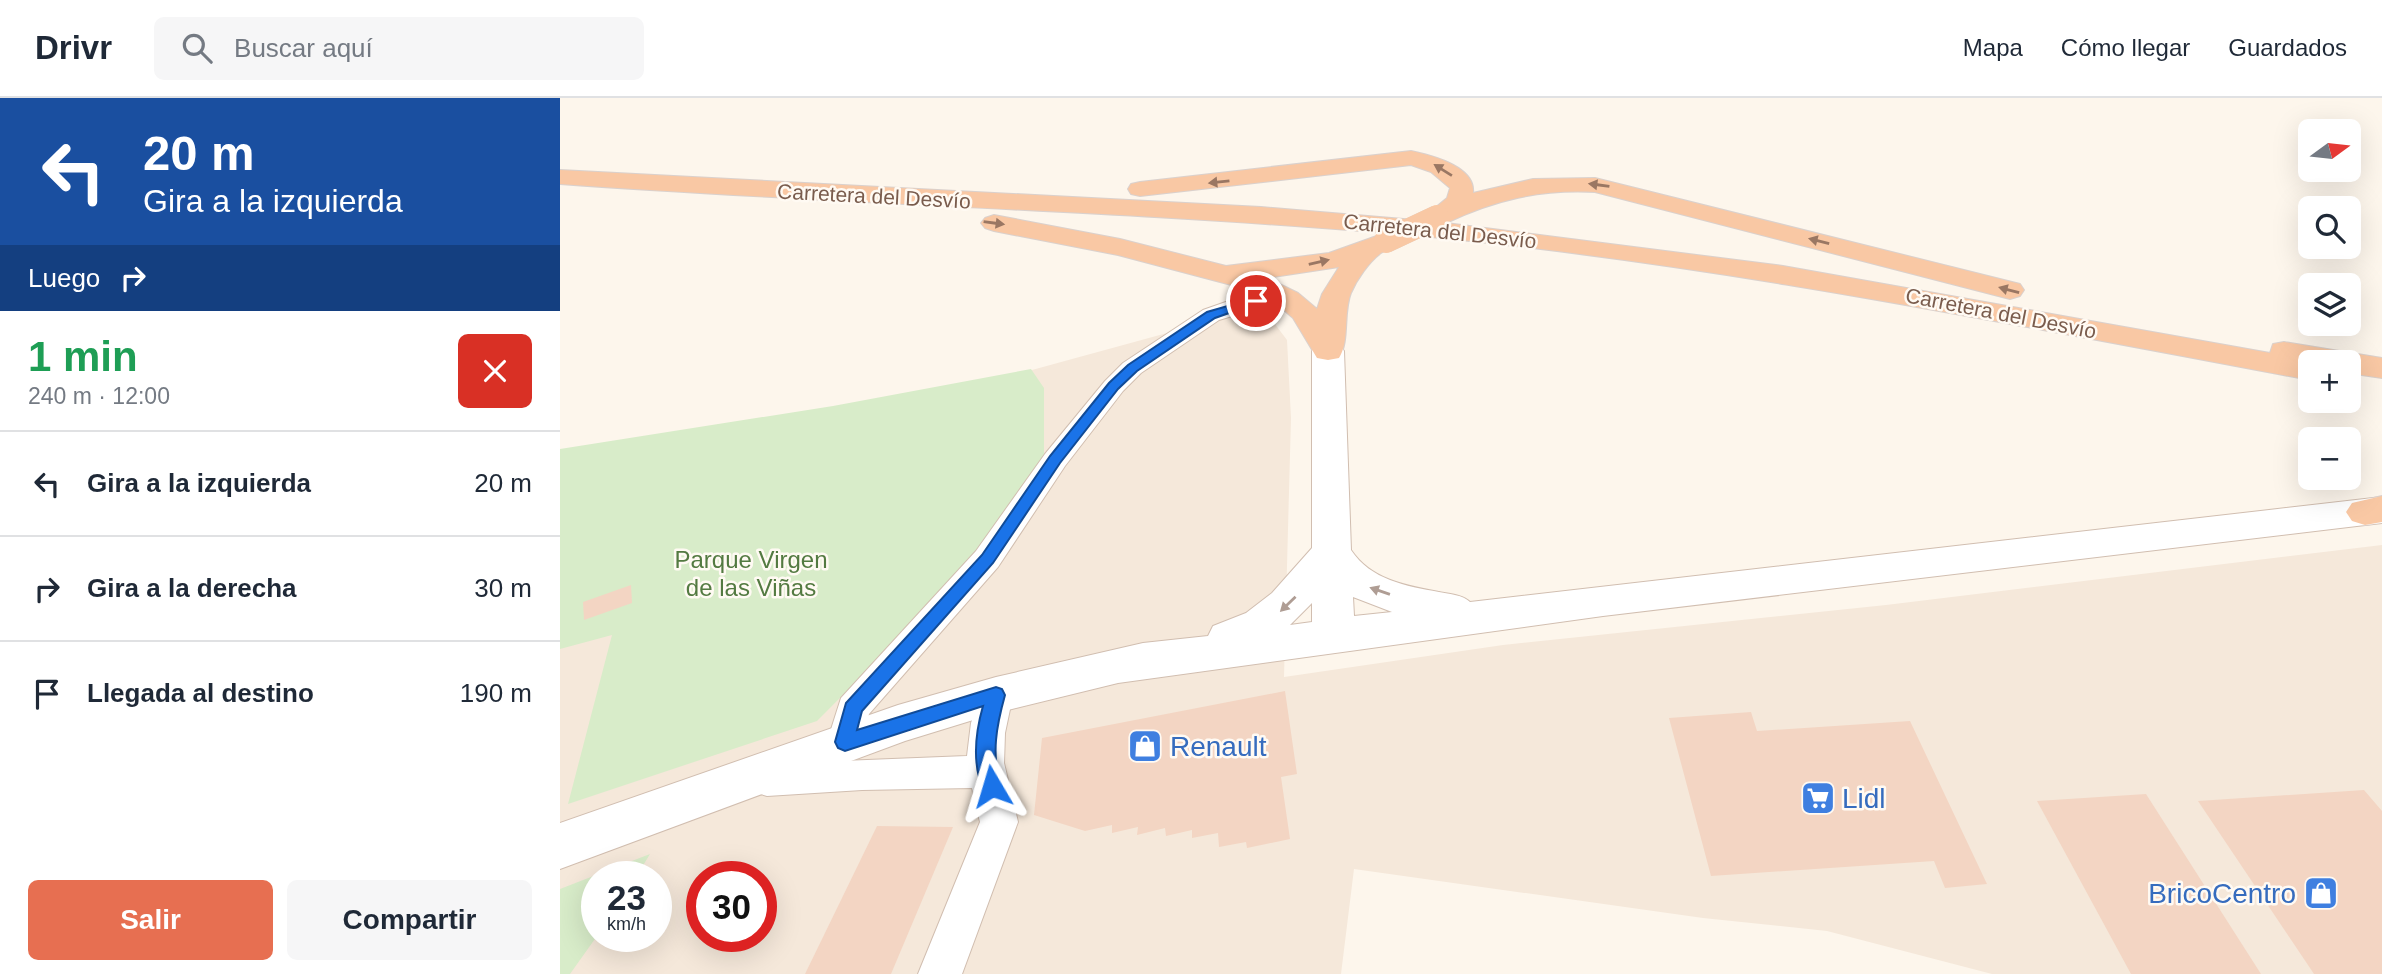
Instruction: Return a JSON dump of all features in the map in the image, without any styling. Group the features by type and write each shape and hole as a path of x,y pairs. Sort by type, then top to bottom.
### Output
{"highway":[{"path":"622,181 927,192 1100,191 1201,184 1410,158 1443,169 1462,188 1459,201 1437,217"},
{"name":"Carretera del Desvío","path":"560,177 1261,215 1488,234 1847,284 2298,368"},
{"path":"560,182 998,224 1061,234 1227,272 1274,292 1305,313 1328,351"},
{"path":"1227,272 1302,266 1379,244 1468,201 1518,186 1559,183 1617,188 2115,317 2298,353"},
{"path":"1328,351 1329,323 1338,286 1379,244"},
{"path":"2361,365 2382,368"},
{"path":"2361,378 2382,381"}],"street":[{"path":"845,742 853,708 987,559 1055,460 1114,386 1132,368 1211,315 1256,301 1274,292"},
{"path":"1328,351 1333,635"},
{"path":"1119,666 1494,615 2376,510"},
{"path":"1331,551 1346,573 1364,585 1408,600 1494,615"},
{"path":"560,846 845,742 996,695 1119,666 1256,628 1273,618 1297,596 1331,551"},
{"path":"940,974 999,822 997,799 986,772 986,727 996,695"},
{"path":"728,783 862,774 986,772"}],"shaded area":[{"path":"1262,307 1287,340 1291,418 1284,677 1503,645 1886,605 2382,545 2382,974 1992,974 1827,931 1703,918 1354,869 1341,974 560,974 560,472 1021,373"}],"green space":[{"name":"Parque Virgen de las Viñas","path":"1031,369 1044,388 1044,468 986,551 817,721 568,804 612,635 560,649 560,449 833,406"},
{"path":"650,854 646,861 632,861"},
{"path":"581,881 581,952 586,952 570,974 560,974 560,889"}],"building":[{"path":"631,585 632,603 584,620 583,602"},
{"path":"1285,691 1297,774 1281,777 1290,839 1247,848 1246,842 1219,847 1218,833 1192,838 1192,830 1166,836 1165,828 1137,835 1138,827 1112,833 1112,825 1085,831 1034,815 1042,738"},
{"name":"Lidl","path":"1751,712 1757,731 1910,721 1987,884 1945,888 1934,861 1711,876 1669,718"},
{"name":"BricoCentro","path":"2364,790 2382,811 2382,974 2314,974 2198,801"},
{"path":"2146,794 2261,974 2131,974 2037,801"},
{"path":"877,826 953,827 891,974 805,974"}],"place":[{"name":"Renault","path":"1145,746"},
{"name":"Lidl","path":"1818,798"},
{"name":"BricoCentro","path":"2321,893"}],"route":[{"path":"992,786 986,772 986,727 996,695 845,742 853,708 987,559 1055,460 1114,386 1132,368 1211,315 1256,301"}]}
